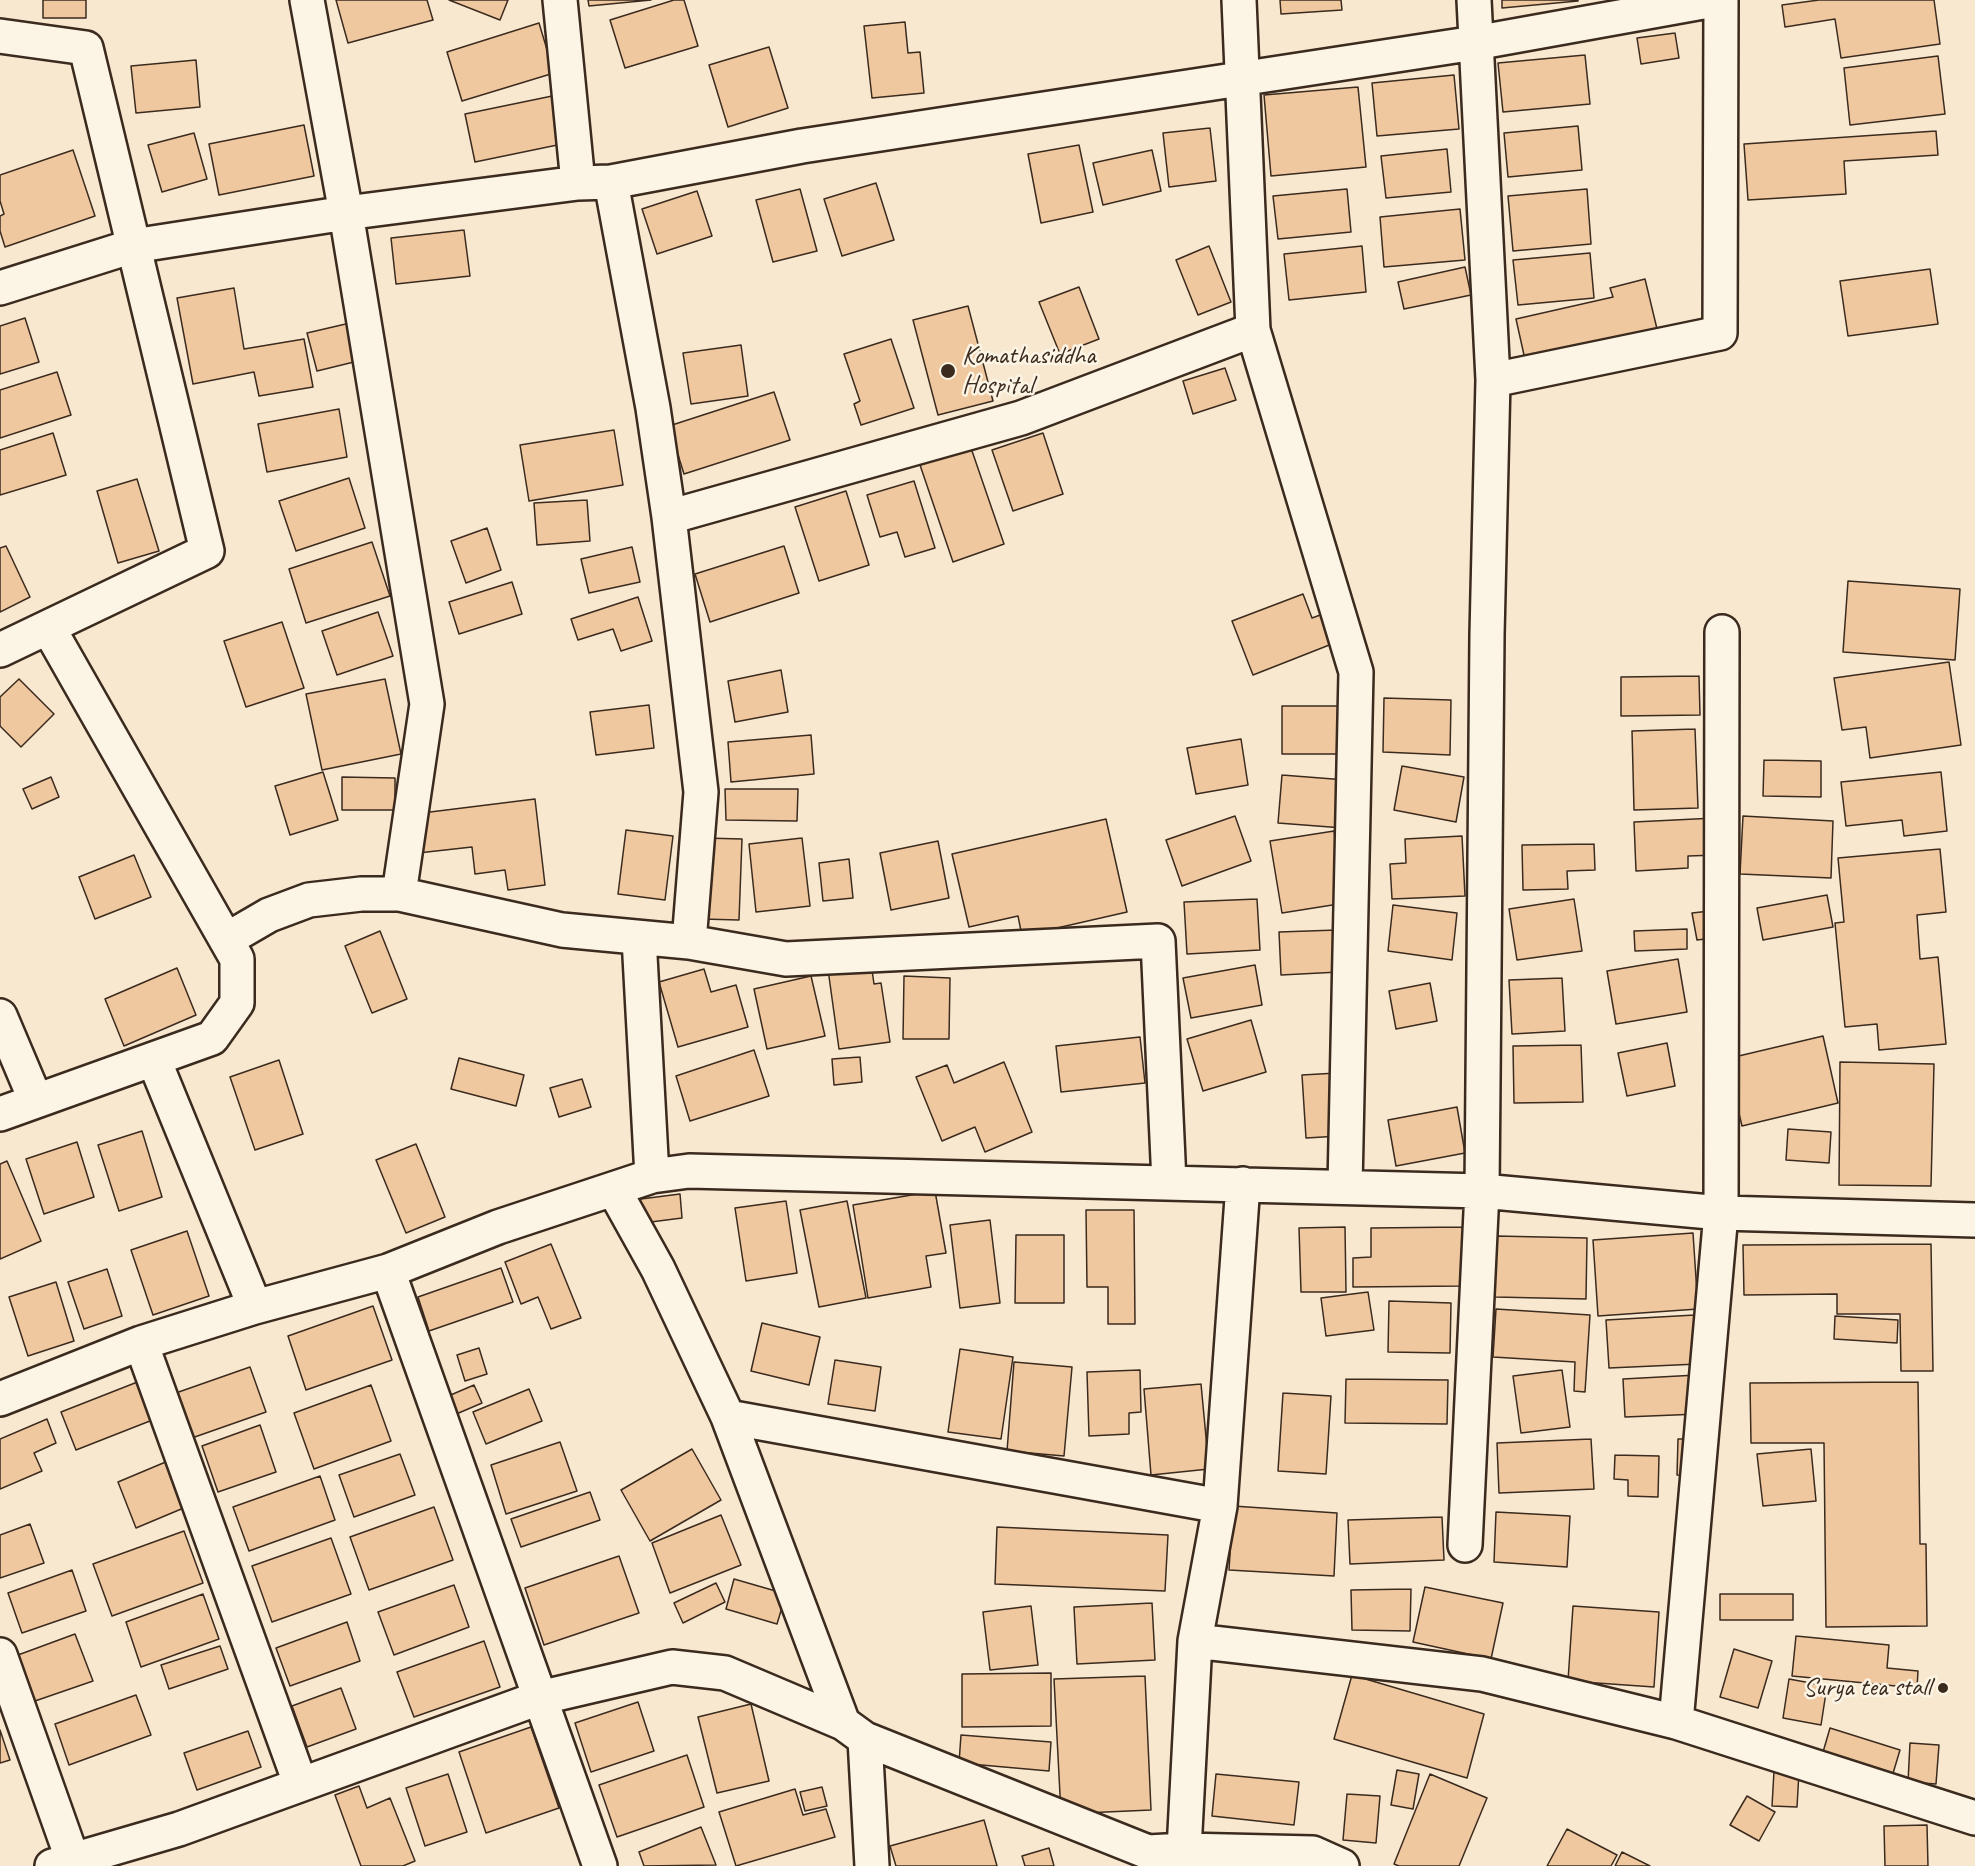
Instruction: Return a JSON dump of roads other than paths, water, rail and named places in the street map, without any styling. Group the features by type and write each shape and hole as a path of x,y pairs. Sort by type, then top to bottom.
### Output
{"street":[{"path":"307,0 346,213 427,704 399,894"},
{"path":"560,0 578,183"},
{"path":"1239,0 1253,330 1356,672 1346,1186"},
{"path":"1465,1545 1482,1191 1487,623 1493,381 1474,0"},
{"path":"0,288 133,246 346,213 578,183 611,182 802,146 1475,43 1714,0"},
{"path":"1493,381 1720,333 1721,0"},
{"path":"0,36 86,48 207,551 0,650"},
{"path":"611,182 653,408 669,517 701,792 689,942"},
{"path":"669,517 1021,418 1253,330"},
{"path":"0,1114 212,1038 237,1003 237,959 48,627"},
{"path":"1676,1722 1721,1213 1722,632"},
{"path":"226,940 269,915 309,900 361,894 399,894 562,930 689,942 786,959 1158,941 1169,1182"},
{"path":"639,938 652,1176"},
{"path":"0,1016 36,1101"},
{"path":"154,1060 255,1307"},
{"path":"0,1399 141,1343 255,1307 388,1271 498,1227 652,1176 689,1171 1482,1191 1721,1213 1975,1220"},
{"path":"1184,1850 1195,1641 1220,1506 1243,1184"},
{"path":"614,1190 658,1269 728,1417 854,1731 872,1866"},
{"path":"388,1271 600,1866"},
{"path":"141,1343 300,1783"},
{"path":"728,1417 1220,1506"},
{"path":"1195,1641 1482,1674 1676,1722 1975,1818"},
{"path":"0,1656 62,1862 179,1829 300,1783 539,1698 672,1667 725,1673 1149,1859 1184,1850 1313,1853 1342,1866"}],"place":[{"name":"Komathasiddha Hospital","path":"948,371"},
{"name":"Surya tea stall","path":"1943,1688"}]}
